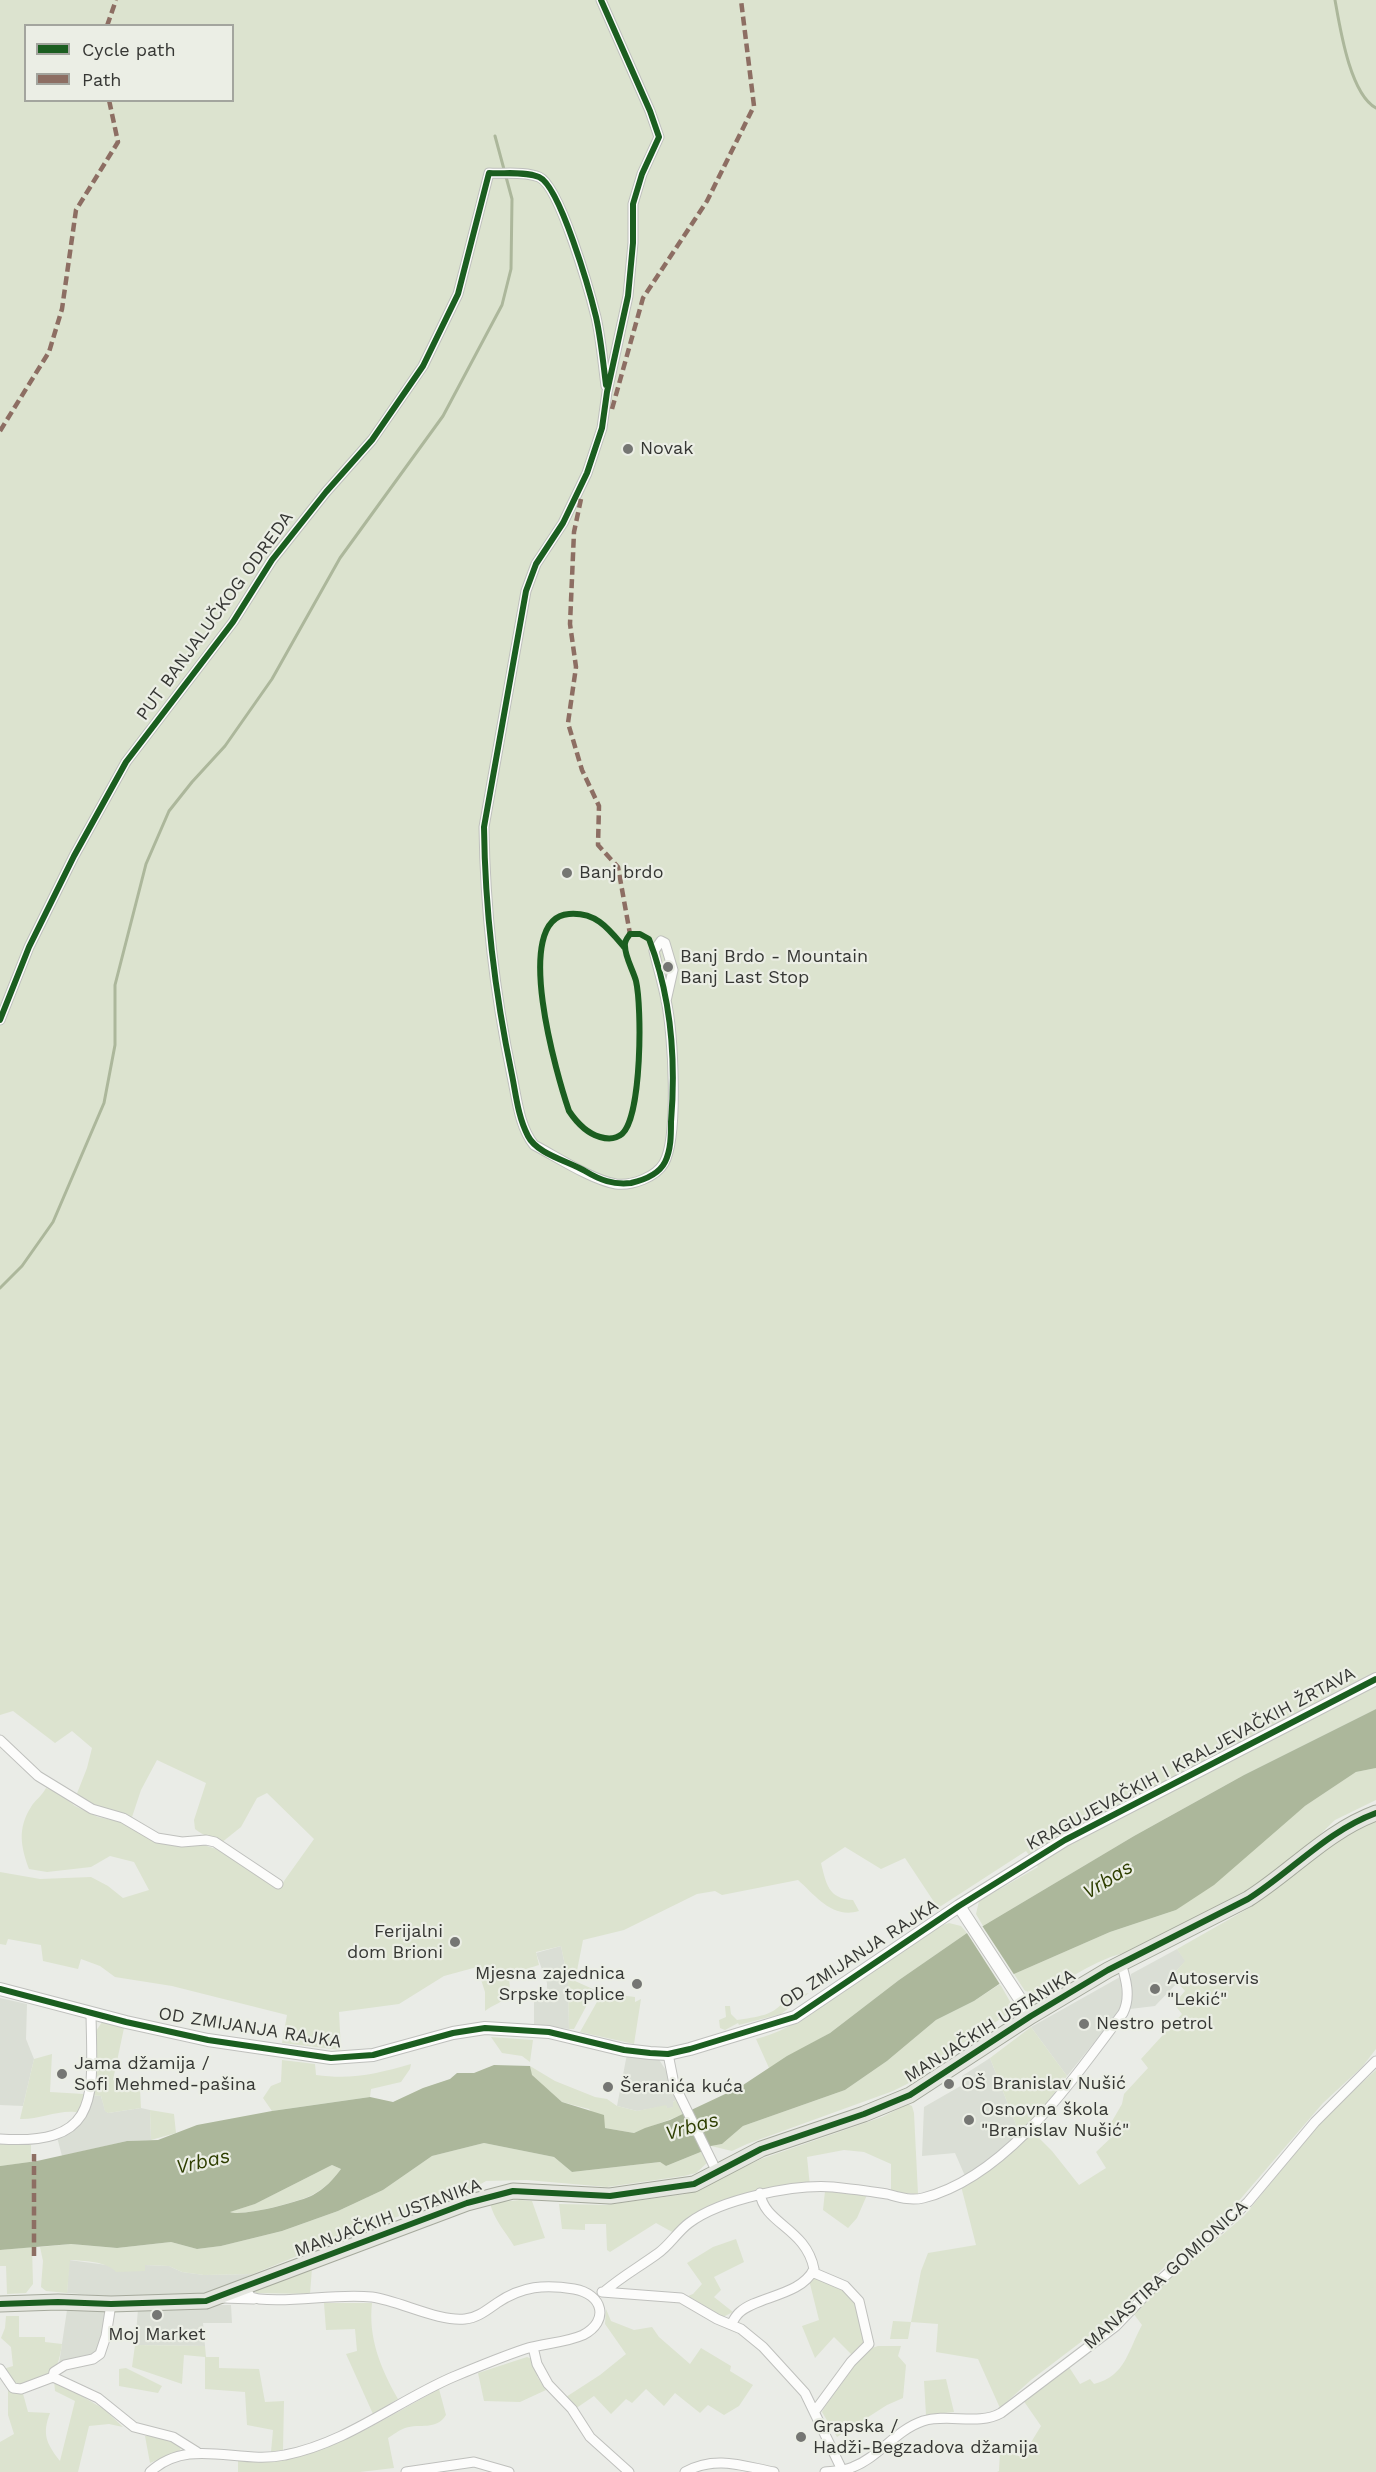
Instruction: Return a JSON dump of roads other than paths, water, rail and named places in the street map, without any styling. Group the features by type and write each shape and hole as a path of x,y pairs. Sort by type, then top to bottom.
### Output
{"main road":[{"name":"MANJAČKIH USTANIKA","path":"0,2304 201,2301 218,2298 380,2235 498,2194 526,2191 610,2196 686,2186 761,2149 864,2114 910,2095 1031,2016 1121,1963 1248,1899 1266,1888 1340,1830 1376,1814"}],"street":[{"path":"601,0 650,111 659,137 642,174 633,204 633,243 628,296 607,392 602,428 587,473 563,523 536,564 526,591 484,827 484,856 502,1028 520,1114 528,1137 534,1145 592,1176 619,1185 637,1182 660,1170 666,1161 670,1144 672,1108 671,1036 666,1001 654,951 661,941 665,943 674,970 666,1001"},
{"name":"PUT BANJALUČKOG ODREDA","path":"0,1020 29,947 74,856 126,762 233,622 272,560 326,492 372,440 423,366 458,294 489,174 540,177 548,184 556,197 596,318 607,392"},
{"name":"KRAGUJEVAČKIH I KRALJEVAČKIH ŽRTAVA","path":"959,1906 1065,1840 1376,1679"},
{"path":"0,1740 38,1776 92,1809 123,1818 158,1838 182,1842 206,1840 215,1842 278,1884"},
{"path":"959,1906 1031,2016"},
{"name":"OD ZMIJANJA RAJKA","path":"0,1989 208,2040 331,2058 374,2055 463,2031 485,2028 549,2032 633,2051 668,2054 795,2017 959,1906"},
{"path":"605,2292 630,2271 658,2254 697,2217 760,2193 832,2187 914,2199 947,2189 993,2162 1037,2122 1123,2013 1127,2003 1126,1979 1121,1963"},
{"path":"0,2139 46,2138 71,2127 83,2115 88,2101 91,2013"},
{"path":"668,2054 670,2069 680,2097 717,2172"},
{"name":"MANASTIRA GOMIONICA","path":"825,2472 844,2471 859,2464 913,2425 925,2421 937,2418 997,2416 1116,2326 1158,2282 1248,2202 1315,2122 1376,2061"},
{"path":"731,2324 743,2310 777,2296 812,2272 813,2265 807,2248 793,2231 766,2210 760,2193"},
{"path":"812,2272 845,2286 859,2301 862,2305 864,2328 869,2344 851,2362 815,2411"},
{"path":"218,2298 373,2297 446,2317 462,2319 477,2316 509,2295 534,2286 564,2288 591,2294 605,2292 677,2297 752,2337 780,2365 805,2393 844,2471"},
{"path":"244,2287 251,2297 259,2299"},
{"path":"150,2472 160,2463 197,2452 215,2452 257,2459 296,2453 369,2422 417,2393 450,2378 533,2347 578,2337 592,2329 598,2321 600,2313 597,2301 591,2294"},
{"path":"53,2377 54,2372 59,2368 93,2359 100,2354 106,2336 111,2304"},
{"path":"533,2347 537,2364 548,2384 572,2409 590,2437 629,2472"},
{"path":"0,2370 13,2388 21,2389 53,2377 98,2398 134,2427 173,2437 197,2452"},
{"path":"406,2472 474,2462 509,2472"},
{"path":"685,2472 699,2465 715,2462 732,2463 774,2472"}],"water":[{"name":"Vrbas","path":"1376,1709 1376,1768 1356,1772 1305,1806 1214,1885 1176,1910 1110,1932 1014,1974 974,2001 936,2020 887,2061 845,2090 743,2126 722,2144 711,2146 666,2166 660,2162 572,2172 554,2157 484,2143 432,2156 383,2190 338,2211 282,2231 221,2246 197,2249 171,2242 117,2248 71,2244 0,2250 0,2166 37,2161 127,2141 158,2140 197,2125 272,2111 370,2097 393,2102 450,2079 457,2073 474,2073 494,2065 530,2066 532,2075 562,2102 604,2115 605,2128 634,2133 670,2120 740,2087 787,2056 830,2033 899,1980 967,1933 983,1926 1134,1836 1244,1775","holes":["332,2165 341,2169 325,2187 306,2198 258,2211 230,2212 255,2204"]}],"waterway":[{"path":"1335,0 1343,43 1353,75 1359,89 1376,108"},
{"path":"0,1288 22,1266 53,1222 104,1103 115,1045 115,985 146,864 169,811 225,746 272,679 340,558 443,416 502,305 511,269 512,199 495,136"}],"place":[{"name":"Novak","path":"628,449"},
{"name":"Banj brdo","path":"567,873"},
{"name":"Banj Brdo - Mountain Banj Last Stop","path":"668,967"},
{"name":"Ferijalni dom Brioni","path":"455,1942"},
{"name":"Mjesna zajednica Srpske toplice","path":"637,1984"},
{"name":"Autoservis \"Lekić\"","path":"1155,1989"},
{"name":"Nestro petrol","path":"1084,2024"},
{"name":"Jama džamija / Sofi Mehmed-pašina","path":"62,2074"},
{"name":"OŠ Branislav Nušić","path":"949,2084"},
{"name":"Šeranića kuća","path":"608,2087"},
{"name":"Osnovna škola \"Branislav Nušić\"","path":"969,2120"},
{"name":"Moj Market","path":"157,2315"},
{"name":"Grapska / Hadži-Begzadova džamija","path":"801,2437"}]}
